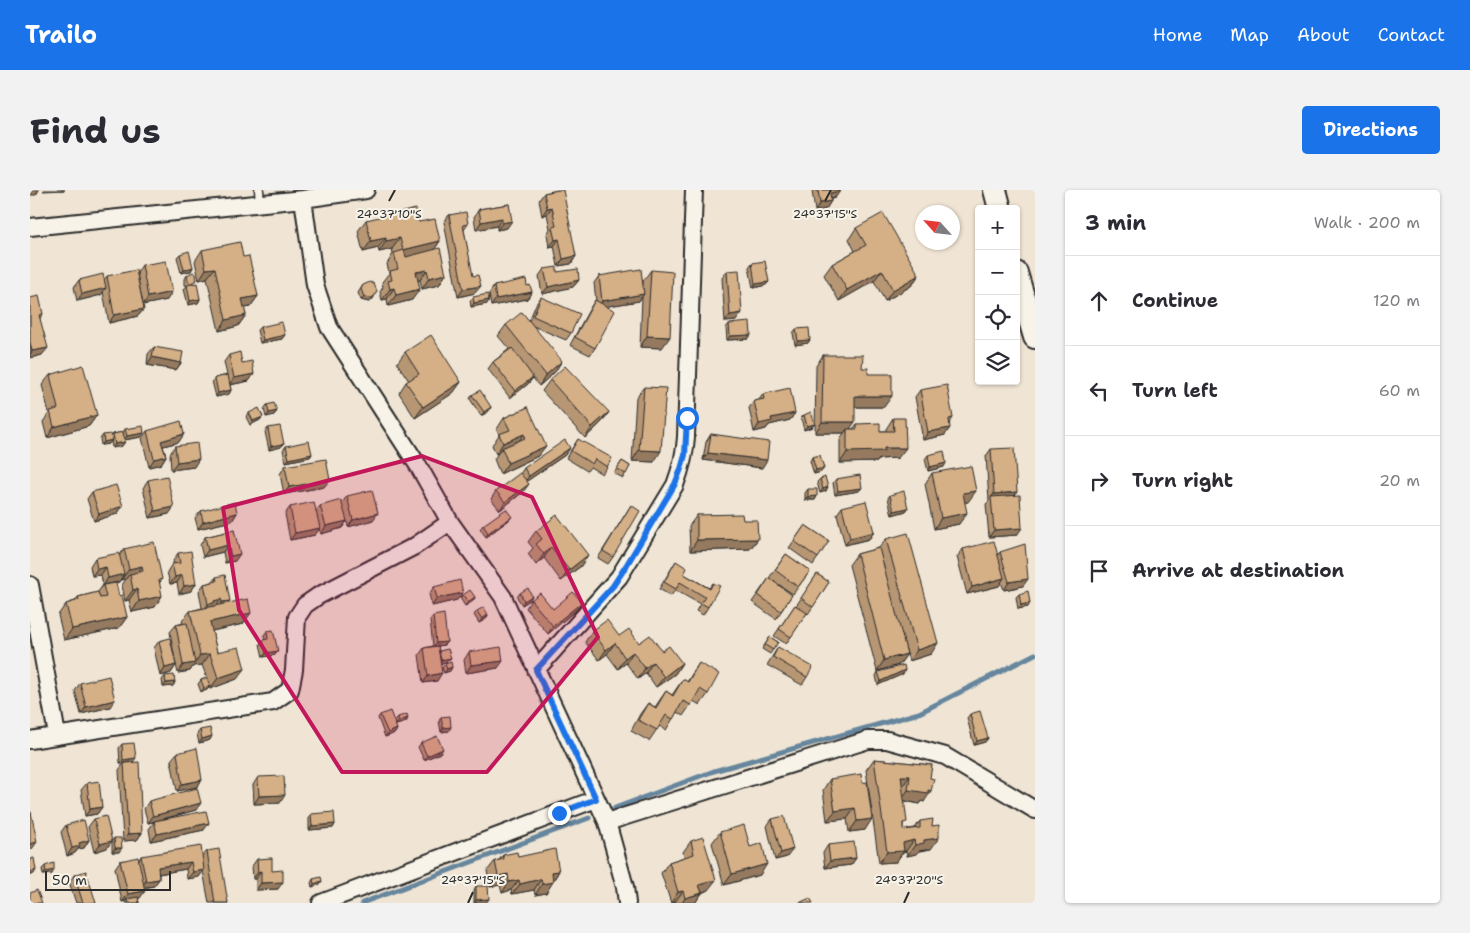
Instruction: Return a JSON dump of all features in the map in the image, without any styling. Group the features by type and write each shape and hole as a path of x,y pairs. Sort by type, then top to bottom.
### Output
{"main road":[{"path":"995,190 999,205"},
{"path":"1020,286 1035,337"}],"street":[{"path":"30,228 259,197 303,199 366,190"},
{"path":"536,670 619,577 675,484 681,469 685,455 686,438 694,190"},
{"path":"303,199 315,285 329,327 419,467 450,522 498,588 606,822 625,887 627,903"},
{"path":"30,740 57,734 273,702 290,690 294,670 297,617 304,605 415,546 450,522"},
{"path":"30,585 57,734"},
{"path":"606,822 876,739 887,740 945,756 1035,810"},
{"path":"321,903 596,799"}],"highlighted area":[{"path":"422,456 532,497 598,637 487,772 342,772 239,610 223,508"}],"building":[{"path":"563,190 576,256 563,259 559,239 555,240 552,227 556,226 552,207 547,208 544,193"},
{"path":"818,190 840,191 830,193 831,201 820,203"},
{"path":"509,204 512,221 502,223 502,218 481,222 479,209"},
{"path":"416,209 419,222 435,219 440,241 403,250 400,238 386,241 386,238 371,241 366,220"},
{"path":"466,212 468,224 463,225 473,276 478,275 481,286 463,289 449,215"},
{"path":"883,213 919,275 893,290 882,270 847,290 832,264 866,245 856,228"},
{"path":"240,242 243,257 249,256 258,296 242,299 246,315 226,320 215,268 206,269 202,250"},
{"path":"440,248 446,274 429,278 427,270 416,272 420,289 396,295 394,288 390,289 388,281 392,280 390,271 398,269 394,253 404,250 406,257"},
{"path":"189,251 193,267 184,270 180,254"},
{"path":"166,261 172,292 148,297 142,265"},
{"path":"765,261 769,282 755,284 752,263"},
{"path":"557,267 557,272 578,269 579,280 548,287 544,269"},
{"path":"641,269 644,294 602,301 599,276"},
{"path":"136,270 144,309 114,315 107,276"},
{"path":"651,270 673,272 670,337 647,336"},
{"path":"739,270 742,313 730,315 727,271"},
{"path":"193,272 196,274 197,280 191,283 188,281 187,275"},
{"path":"103,274 106,288 82,294 79,280"},
{"path":"526,279 527,286 530,285 532,292 496,299 494,286"},
{"path":"370,282 374,284 377,291 372,298 364,297 361,289 363,285"},
{"path":"197,283 200,299 190,301 187,285"},
{"path":"488,294 489,300 474,303 473,297"},
{"path":"39,296 43,314 39,315 48,348 32,351 30,342 30,298"},
{"path":"541,297 580,314 571,333 533,316"},
{"path":"595,300 615,311 595,348 575,337"},
{"path":"522,312 562,361 546,375 506,325"},
{"path":"282,322 285,335 263,340 260,327"},
{"path":"750,322 751,335 730,336 729,324"},
{"path":"809,328 810,340 798,341 796,329"},
{"path":"431,335 461,382 423,407 406,382 419,374 405,352"},
{"path":"154,347 183,352 181,363 152,357"},
{"path":"512,348 533,377 515,391 493,362"},
{"path":"240,352 242,363 252,361 254,374 234,378 229,355"},
{"path":"823,355 863,355 862,368 868,368 868,374 892,374 892,396 855,396 855,422 822,422"},
{"path":"83,365 97,415 54,427 50,411 58,409 50,375"},
{"path":"565,366 609,412 592,427 550,380"},
{"path":"228,375 231,390 218,393 215,378"},
{"path":"947,385 953,418 949,419 950,428 928,432 920,390"},
{"path":"644,387 666,388 661,451 639,450"},
{"path":"790,388 795,413 771,418 772,421 759,424 754,401 764,399 763,394"},
{"path":"480,390 491,407 484,412 472,395"},
{"path":"274,403 277,411 269,413 267,405"},
{"path":"528,407 546,446 508,463 502,448 525,438 524,434 503,443 499,434 510,430 504,418"},
{"path":"259,408 263,417 253,421 249,413"},
{"path":"811,412 815,424 807,426 804,415"},
{"path":"893,418 905,418 906,448 884,448 884,451 847,452 847,429 857,429 857,424 880,423 880,431 894,431"},
{"path":"181,421 184,434 161,441 166,456 154,459 147,431"},
{"path":"143,426 144,433 127,436 125,429"},
{"path":"280,426 284,444 271,446 268,428"},
{"path":"123,432 125,442 115,444 113,434"},
{"path":"111,434 112,440 104,442 103,435"},
{"path":"711,434 769,442 767,460 708,453"},
{"path":"578,439 612,458 607,467 595,459 592,464 571,451"},
{"path":"565,440 570,448 529,476 524,468"},
{"path":"309,441 312,454 289,459 286,446"},
{"path":"197,443 199,459 177,462 175,446"},
{"path":"1014,448 1017,492 994,494 991,449"},
{"path":"944,451 946,463 930,467 928,455"},
{"path":"820,455 824,468 816,470 812,457"},
{"path":"326,459 330,480 289,487 285,466"},
{"path":"622,461 630,466 626,474 617,469"},
{"path":"971,466 976,491 963,493 967,513 941,518 932,473"},
{"path":"520,473 529,484 505,502 496,491"},
{"path":"860,475 862,488 838,491 836,479"},
{"path":"167,476 174,507 155,511 148,480"},
{"path":"825,477 828,487 823,489 820,479"},
{"path":"116,485 123,506 99,514 92,492"},
{"path":"808,489 817,489 817,496 808,497"},
{"path":"372,490 378,513 353,520 347,496"},
{"path":"904,491 908,508 894,511 890,495"},
{"path":"1020,495 1022,528 994,530 991,497"},
{"path":"341,500 347,521 326,526 320,506"},
{"path":"866,501 874,532 850,538 842,507"},
{"path":"235,502 237,513 203,522 201,511"},
{"path":"314,502 320,528 295,533 290,507"},
{"path":"631,505 640,511 613,557 603,551"},
{"path":"506,509 512,517 488,533 483,525"},
{"path":"742,514 743,520 757,520 758,539 697,540 697,515"},
{"path":"557,515 588,555 569,570 551,547 544,554 536,544 542,539 536,531"},
{"path":"805,525 829,541 818,558 794,541"},
{"path":"234,530 240,554 231,556 228,545 208,550 205,537"},
{"path":"908,533 938,643 917,650 886,539"},
{"path":"994,541 1004,578 972,587 963,549"},
{"path":"154,542 162,579 159,580 162,596 139,601 137,589 133,590 130,574 143,571 142,566 129,569 124,549"},
{"path":"1025,544 1028,579 1009,582 1000,552"},
{"path":"879,548 907,654 884,660 857,554"},
{"path":"191,551 196,584 184,586 182,575 175,577 172,564 180,563 178,553"},
{"path":"119,553 124,574 108,578 106,567 97,569 95,558"},
{"path":"786,554 810,571 798,587 775,570"},
{"path":"676,561 687,568 684,574 710,589 713,583 720,586 708,607 701,603 705,597 680,582 676,589 664,582"},
{"path":"817,574 829,582 813,607 801,598"},
{"path":"225,575 230,601 222,602 221,599 208,604 204,584 217,581 216,577"},
{"path":"769,578 792,595 781,611 758,595"},
{"path":"460,580 463,593 437,598 434,587"},
{"path":"116,583 119,596 122,595 127,617 72,629 66,604 79,600 78,597 98,592 100,598 106,597 103,585"},
{"path":"528,588 532,596 524,601 520,593"},
{"path":"470,590 475,597 468,602 463,595"},
{"path":"1028,591 1030,603 1021,605 1019,594"},
{"path":"573,592 582,602 553,626 531,600 540,593 553,609"},
{"path":"248,599 251,613 210,622 217,652 239,647 245,669 218,678 210,654 200,655 190,611"},
{"path":"795,605 807,613 791,637 779,629"},
{"path":"484,607 488,615 482,619 477,611"},
{"path":"444,614 447,642 436,643 433,616"},
{"path":"607,620 619,636 629,629 639,643 650,635 662,651 669,646 682,663 664,677 653,662 645,668 633,652 625,658 615,643 606,650 592,631"},
{"path":"187,623 195,663 183,665 176,625"},
{"path":"273,630 278,651 266,653 263,640 268,639 267,631"},
{"path":"770,637 778,642 773,650 765,645"},
{"path":"170,638 176,665 165,668 159,641"},
{"path":"438,646 442,673 428,676 424,648"},
{"path":"501,647 503,661 471,665 469,652"},
{"path":"778,647 813,667 807,677 773,657"},
{"path":"448,649 451,658 441,660 439,651"},
{"path":"451,662 452,667 447,669 445,664"},
{"path":"699,663 719,674 708,694 700,689 691,705 683,701 673,719 666,715 657,730 638,720 648,703 656,708 666,691 673,696 683,679 688,682"},
{"path":"904,665 905,670 881,681 878,672"},
{"path":"174,675 175,682 166,683 165,676"},
{"path":"109,676 115,700 86,707 80,683"},
{"path":"207,678 210,686 204,688 201,680"},
{"path":"390,711 397,729 388,733 380,715"},
{"path":"980,711 988,738 977,741 970,714"},
{"path":"407,714 408,718 399,721 398,717"},
{"path":"450,716 451,727 443,728 441,717"},
{"path":"210,728 212,736 202,739 200,730"},
{"path":"437,736 443,749 427,756 421,743"},
{"path":"134,743 136,758 123,760 122,744"},
{"path":"197,748 202,780 182,784 177,753"},
{"path":"874,759 932,765 930,778 934,779 931,791 928,790 928,793 908,790 910,776 901,776 907,822 903,823 903,830 920,828 920,821 933,819 932,826 939,825 939,838 924,840 924,843 915,845 914,840 903,843 904,851 887,852"},
{"path":"139,762 142,833 128,834 124,763"},
{"path":"861,774 862,783 867,782 872,819 857,821 855,808 835,811 830,779"},
{"path":"284,776 285,795 259,796 258,777"},
{"path":"99,781 102,807 90,809 87,783"},
{"path":"197,788 201,803 153,816 149,801"},
{"path":"206,811 209,823 157,834 154,821"},
{"path":"30,812 37,842 30,844"},
{"path":"334,812 335,824 312,826 311,814"},
{"path":"106,816 112,841 100,844 94,819"},
{"path":"784,816 793,849 781,853 772,819"},
{"path":"84,820 89,840 79,843 80,846 72,848 66,825"},
{"path":"744,825 750,847 762,843 767,864 732,874 720,832"},
{"path":"703,837 716,880 699,885 702,893 685,898 683,891 678,892 669,862 694,854 691,841"},
{"path":"114,838 121,838 122,848 115,848"},
{"path":"854,842 856,858 830,861 828,845"},
{"path":"201,846 204,870 193,872 191,862 158,867 159,879 146,881 141,856"},
{"path":"219,849 228,903 215,903 207,851"},
{"path":"555,849 559,871 552,872 553,882 542,884 541,879 520,884 519,880 509,882 508,874 498,876 495,861 504,859 503,855 517,852 518,857"},
{"path":"138,857 145,891 128,894 120,861"},
{"path":"34,858 36,870 30,872 30,859"},
{"path":"272,858 272,871 283,870 283,882 261,883 261,871 258,872 257,859"},
{"path":"54,863 54,870 46,872 45,866"},
{"path":"86,871 96,903 83,903 74,875"},
{"path":"321,877 322,881 314,884 313,879"},
{"path":"476,886 488,886 489,899 476,900"},
{"path":"37,890 42,903 30,903 30,893"},
{"path":"138,897 139,903 128,903 127,899"},
{"path":"810,898 813,903 799,903"}],"waterway":[{"path":"615,808 714,771 919,713 1035,654"},
{"path":"362,903 589,818"}],"route":[{"path":"559,813 596,799 536,670 613,586 626,566 675,484 685,455 687,418"}]}
